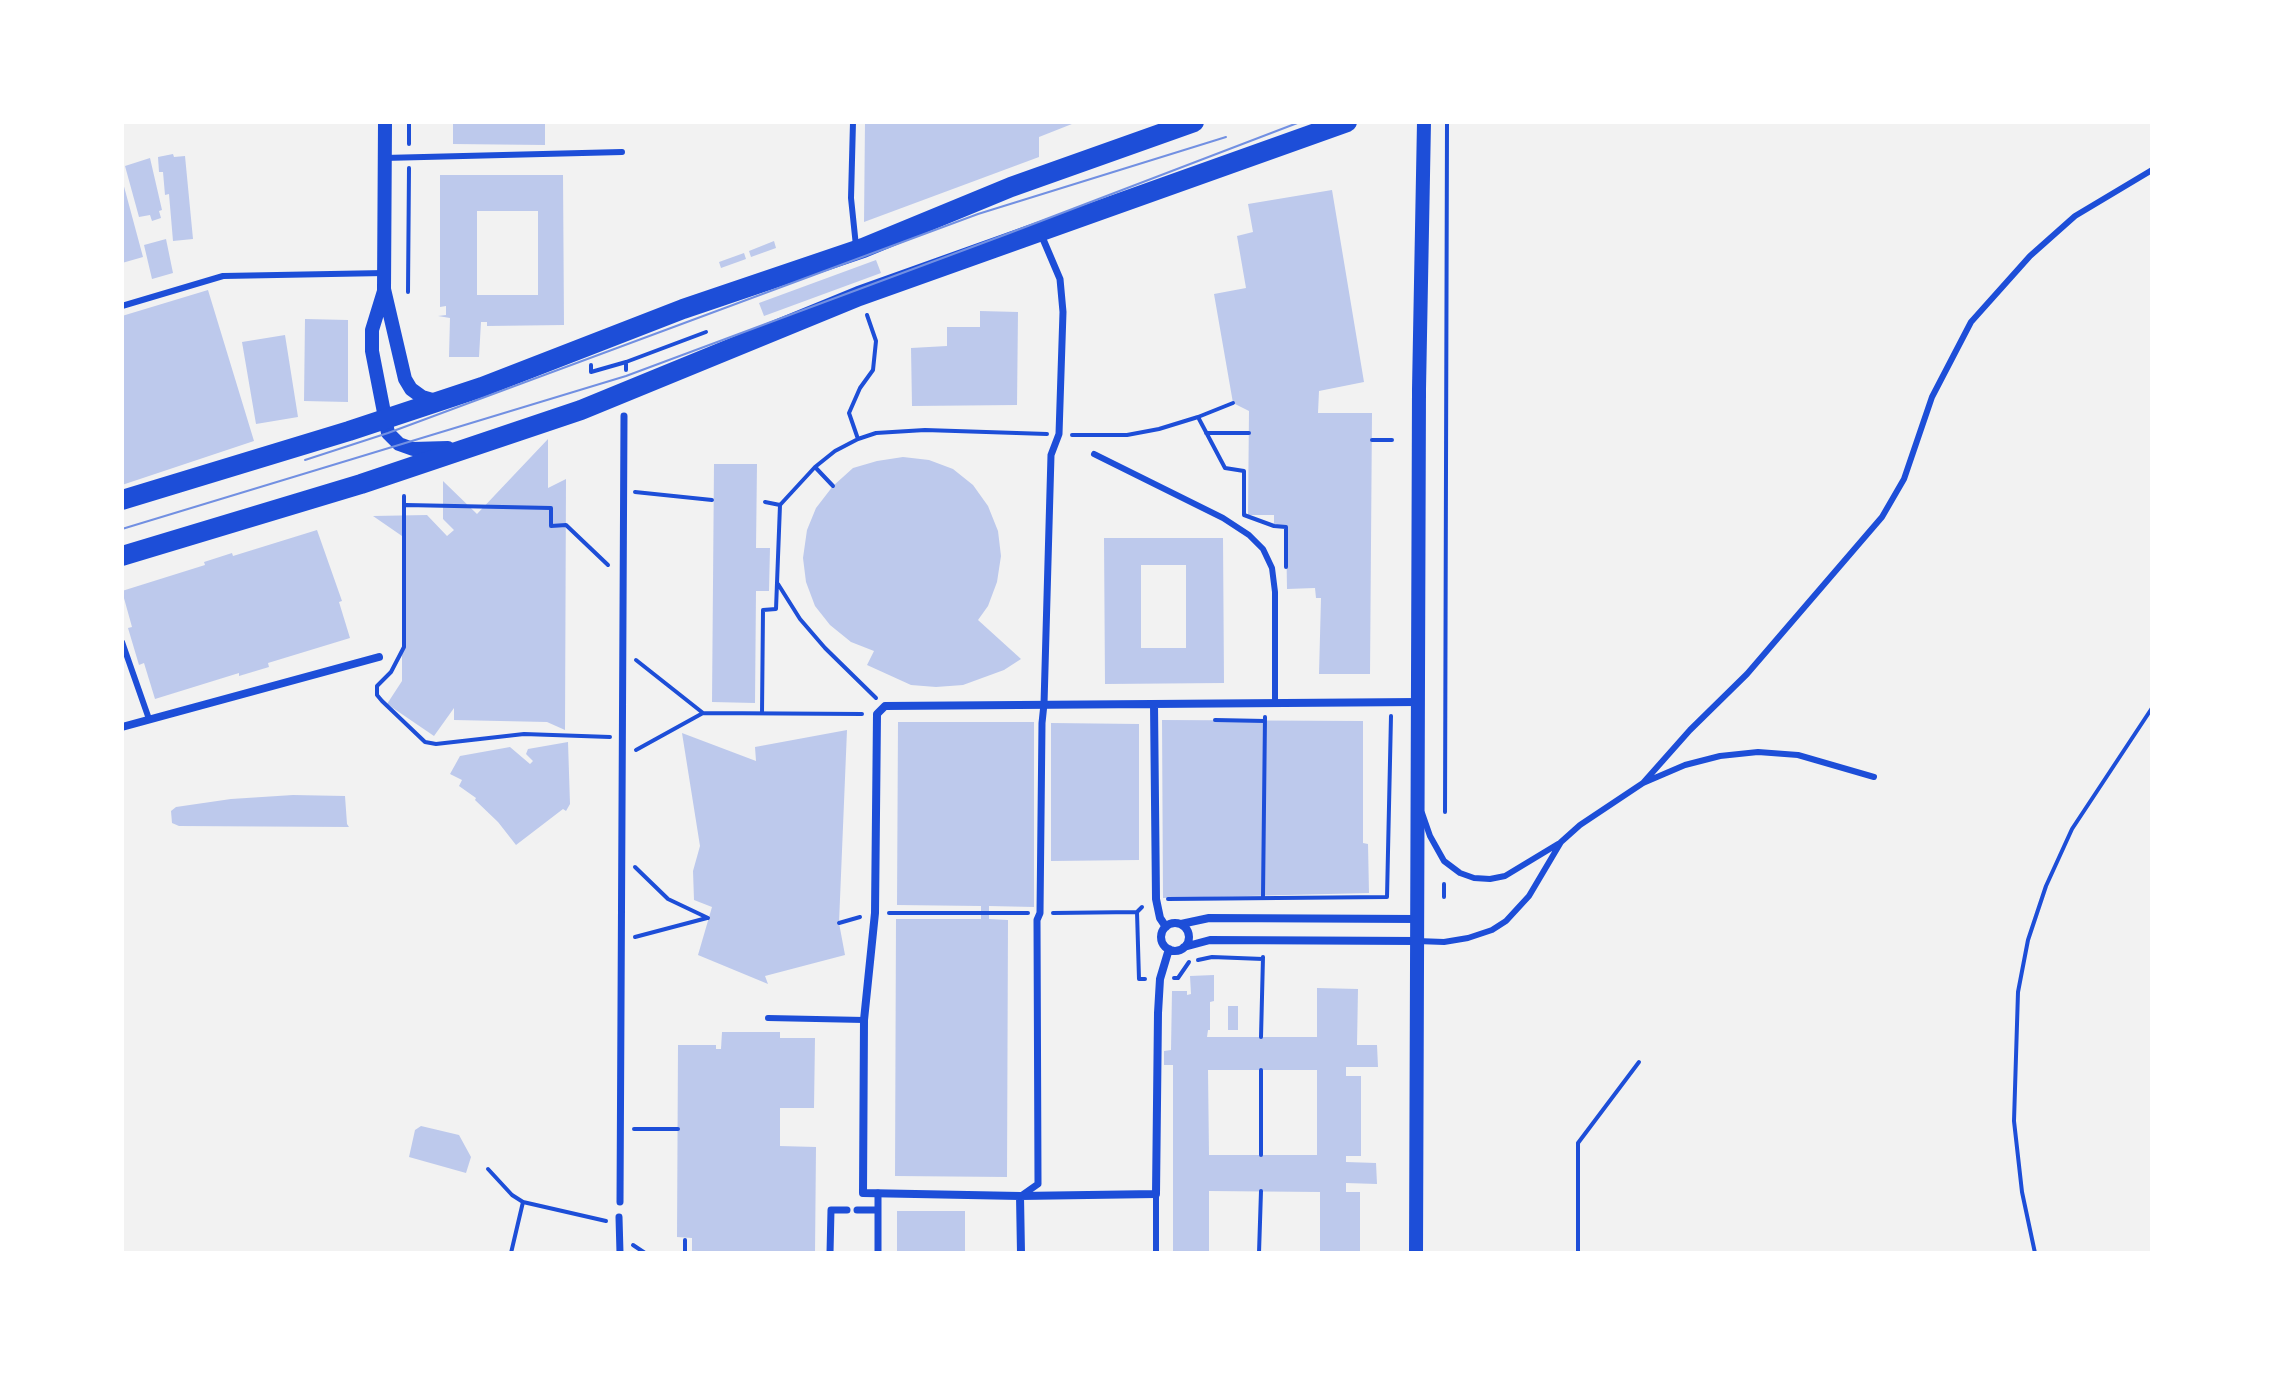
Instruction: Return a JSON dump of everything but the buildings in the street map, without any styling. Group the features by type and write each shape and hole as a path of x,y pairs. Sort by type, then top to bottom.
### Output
{"main road":[{"path":"122,500 482,387 683,309 856,250 1011,187 1194,122"},
{"path":"122,556 477,446 628,393 859,296 1347,122"}],"street":[{"path":"385,122 385,273 384,289 372,330 375,376 384,420 388,433 399,444 413,449 477,446"},
{"path":"1416,1253 1419,389 1424,122"},
{"path":"1020,1196 1038,1184 1037,920 1040,913 1042,723 1051,455 1059,434 1063,312 1060,279 1039,230"},
{"path":"384,289 405,379 411,389 422,397 437,401"},
{"path":"620,1202 624,416"},
{"path":"122,727 379,657"},
{"path":"1169,949 1160,979 1156,1194 1020,1196 863,1193 864,1020 875,913 877,714 885,706 1418,702"},
{"path":"1154,704 1156,899 1160,918 1166,927"},
{"path":"1417,919 1209,918 1173,923 1166,927 1162,939 1169,949 1177,951 1210,940 1417,941"},
{"path":"1181,924 1189,935 1184,947"},
{"path":"878,1193 878,1253"},
{"path":"1020,1196 1021,1253"},
{"path":"830,1253 831,1210 847,1210"},
{"path":"857,1210 878,1210"},
{"path":"619,1217 620,1253"}],"lane":[{"path":"853,122 851,198 856,250"},
{"path":"384,158 622,152"},
{"path":"1643,783 1690,730 1747,674 1882,517 1904,479 1932,397 1971,322 2030,256 2075,216 2152,170"},
{"path":"122,306 223,276 385,273"},
{"path":"1094,454 1223,518 1249,535 1263,549 1272,568 1275,592 1275,703"},
{"path":"122,642 149,719"},
{"path":"1417,798 1430,836 1444,861 1460,873 1490,879 1505,876 1561,842 1601,809 1643,783 1685,765 1720,756 1758,752 1798,755 1874,777"},
{"path":"1417,941 1444,942 1468,938 1492,930 1506,921 1529,896 1561,842"},
{"path":"768,1018 864,1020"},
{"path":"1156,1194 1156,1253"}],"path":[{"path":"408,292 409,122"},
{"path":"1445,812 1447,122"},
{"path":"858,439 849,413 860,388 873,370 876,341 859,296"},
{"path":"626,362 706,332"},
{"path":"762,713 763,610 776,609 780,505 815,467 835,451 876,433 925,430 1127,435 1198,417 1233,403"},
{"path":"1198,417 1225,468 1244,471 1244,515"},
{"path":"1206,433 1249,433"},
{"path":"1372,440 1392,440"},
{"path":"815,467 833,486"},
{"path":"644,494 712,500"},
{"path":"404,496 404,647 391,672 377,686 377,695 382,701 425,742 436,744 524,734 622,738"},
{"path":"765,502 780,505"},
{"path":"405,505 551,508 551,526 566,525 609,565 624,586"},
{"path":"777,582 785,598 825,648 885,706"},
{"path":"623,653 637,660 703,713"},
{"path":"1213,720 1265,721 1263,899 1387,897 1391,702"},
{"path":"2035,1253 2022,1192 2014,1121 2018,992 2028,940 2046,886 2072,829 2152,708"},
{"path":"643,746 703,713 877,714"},
{"path":"621,851 668,899 708,918 621,940"},
{"path":"1444,884 1444,897"},
{"path":"1137,912 1139,979 1160,979"},
{"path":"875,913 1022,913"},
{"path":"839,923 860,917"},
{"path":"1170,978 1178,978 1188,962 1212,957 1263,956 1261,1037"},
{"path":"1578,1253 1578,1143 1639,1062"},
{"path":"1261,1070 1261,1155"},
{"path":"619,1129 678,1129"},
{"path":"488,1169 512,1195 523,1202 605,1221 620,1202"},
{"path":"1259,1253 1261,1191"},
{"path":"511,1253 523,1202"},
{"path":"685,1240 685,1253"}],"tram line":[{"path":"122,529 626,376 1300,122"},
{"path":"305,460 388,433 978,214 1226,137"}]}
